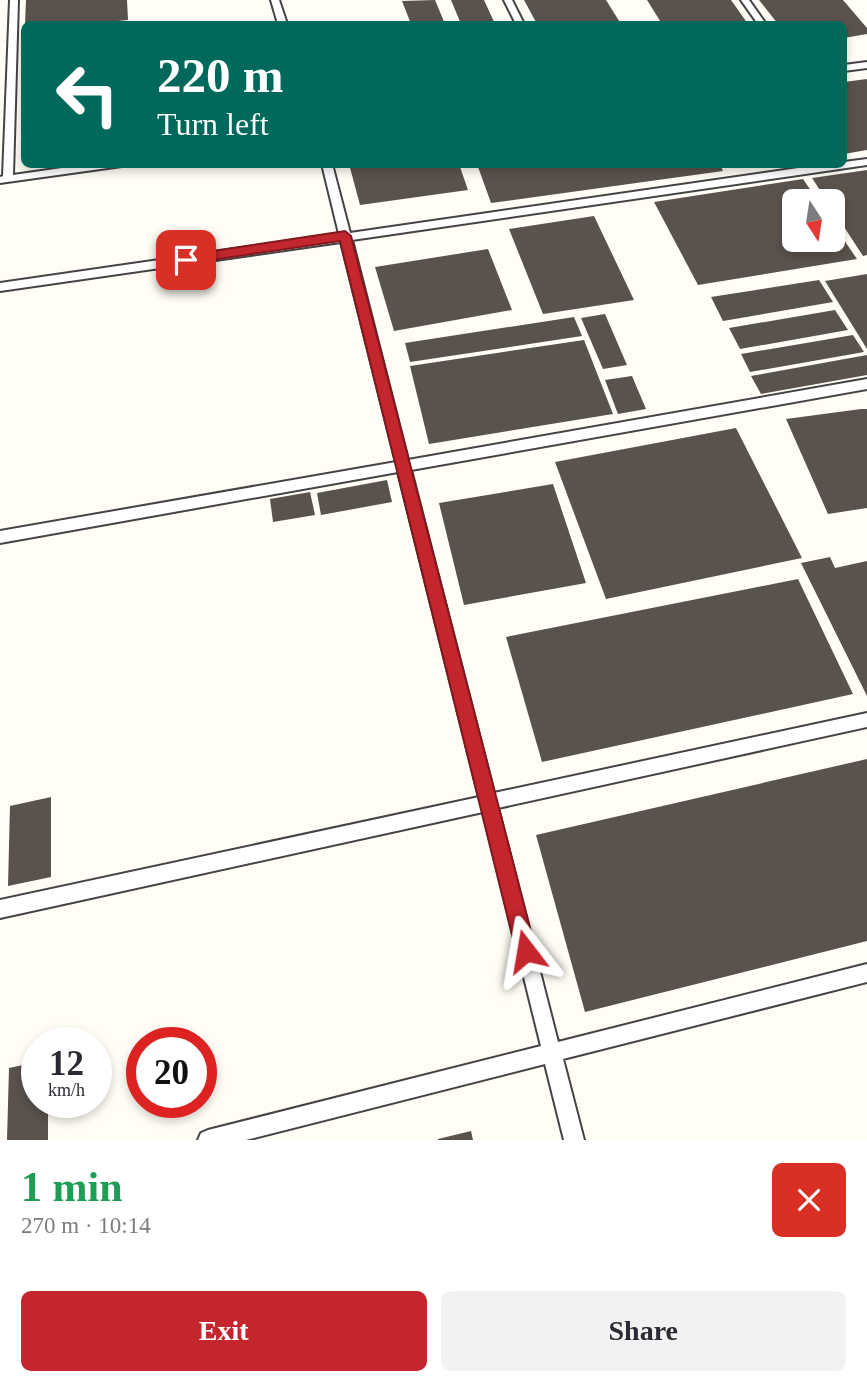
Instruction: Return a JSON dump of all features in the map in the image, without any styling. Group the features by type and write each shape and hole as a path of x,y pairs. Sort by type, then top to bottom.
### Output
{"lane":[{"path":"14,0 4,179 88,168"},
{"path":"275,0 282,21"},
{"path":"508,0 518,21"},
{"path":"745,0 760,21"},
{"path":"847,68 867,65"},
{"path":"847,165 867,162"},
{"path":"328,168 574,1140"},
{"path":"0,287 825,168"},
{"path":"0,537 404,468 867,384"},
{"path":"0,909 867,720"},
{"path":"208,1140 867,973"}],"building":[{"path":"26,0 127,0 128,20 25,21"},
{"path":"435,0 444,21 410,21 402,1"},
{"path":"451,0 484,0 494,21 460,21"},
{"path":"524,0 606,0 619,21 535,21"},
{"path":"647,0 731,0 746,21 660,21"},
{"path":"759,0 843,0 867,28 867,34 847,37 847,21 776,21"},
{"path":"867,79 867,150 847,153 847,82"},
{"path":"350,168 460,168 468,190 360,205"},
{"path":"478,168 722,168 723,171 491,203"},
{"path":"867,170 867,255 863,256 845,228 845,189 819,189 812,178"},
{"path":"803,179 810,189 782,189 782,252 845,252 845,242 857,259 698,285 654,202"},
{"path":"594,216 634,300 543,314 509,229"},
{"path":"488,249 512,310 394,331 375,267"},
{"path":"867,274 867,349 825,281"},
{"path":"819,280 833,302 723,321 711,297"},
{"path":"835,310 848,330 740,349 729,328"},
{"path":"605,314 627,365 603,369 581,318"},
{"path":"574,317 582,336 410,362 405,343"},
{"path":"853,335 864,352 750,372 741,354"},
{"path":"584,340 613,414 429,444 410,366"},
{"path":"867,355 867,375 761,394 751,376"},
{"path":"632,376 646,409 618,414 605,380"},
{"path":"867,409 867,508 828,514 786,419"},
{"path":"736,428 802,558 606,599 555,462"},
{"path":"387,480 392,502 321,515 317,493"},
{"path":"553,484 586,583 464,605 439,503"},
{"path":"310,492 315,515 273,522 270,499"},
{"path":"830,557 835,568 867,561 867,696 801,563"},
{"path":"798,579 853,694 542,762 506,637"},
{"path":"867,759 867,941 585,1012 536,835"},
{"path":"51,797 51,877 8,886 10,806"},
{"path":"21,1065 21,1118 48,1118 48,1140 7,1140 9,1068"},
{"path":"471,1131 473,1140 438,1140 438,1139"}],"route":[{"path":"186,260 345,236 526,951"}]}
